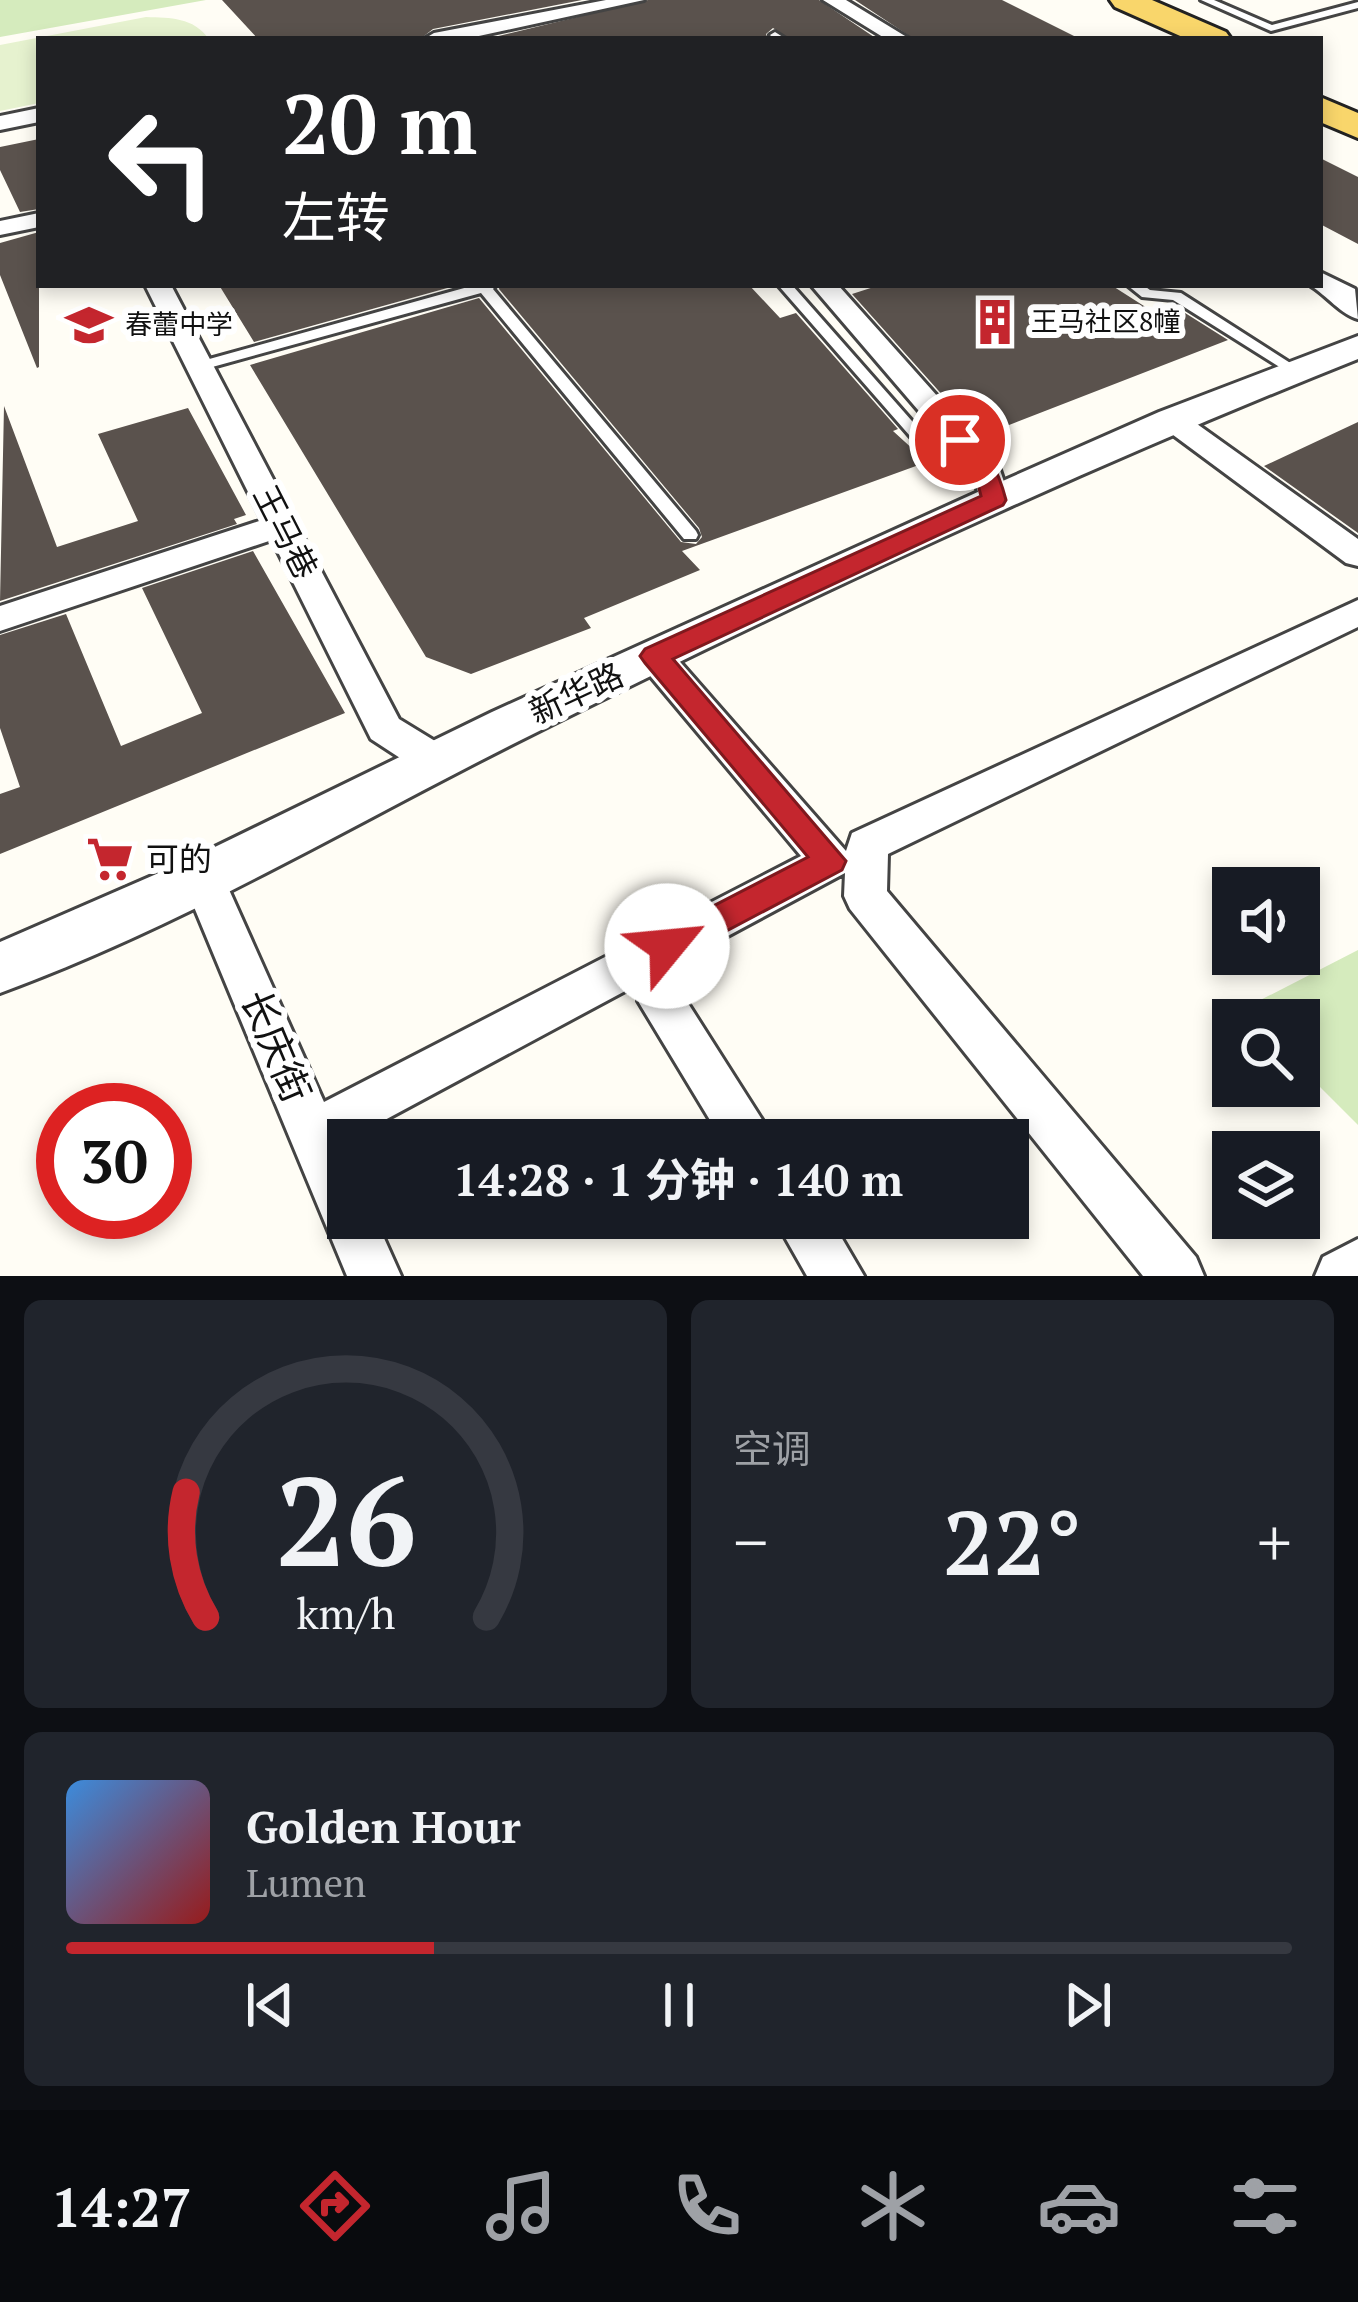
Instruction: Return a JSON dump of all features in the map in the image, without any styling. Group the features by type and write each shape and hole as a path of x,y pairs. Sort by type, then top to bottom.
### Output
{"main road":[{"path":"1084,0 1163,36"},
{"path":"1126,0 1226,30"},
{"path":"1323,87 1358,104"},
{"path":"1323,110 1358,127"}],"street":[{"path":"450,36 635,0"},
{"path":"832,0 895,36"},
{"path":"538,20 558,36"},
{"path":"0,123 36,116"},
{"path":"0,228 36,221"},
{"path":"1323,282 1346,295 1358,310"},
{"name":"王马巷","path":"160,288 385,729 434,760"},
{"path":"827,288 987,471 994,500"},
{"name":"新华路","path":"0,968 203,878 434,760 994,500 1172,420 1358,347"},
{"path":"1172,420 1358,555"},
{"path":"0,619 282,525"},
{"path":"1178,1276 865,896 867,845 1358,612"},
{"path":"313,1133 830,861 654,656"},
{"name":"长庆街","path":"203,878 327,1165"},
{"path":"661,1001 737,1119"},
{"name":"长庆街","path":"359,1239 374,1276"},
{"path":"813,1239 837,1276"},
{"path":"1342,1276 1358,1265"}],"lane":[{"path":"1189,0 1226,30"},
{"path":"1206,0 1270,28 1358,5"},
{"path":"200,366 480,288"},
{"path":"489,288 690,535"},
{"path":"788,288 929,449"},
{"path":"1138,288 1147,294 1176,296 1298,373"}],"green space":[{"path":"0,0 206,0 0,37"},
{"path":"146,17 189,23 206,36 47,36"},
{"path":"36,38 36,104 0,111 0,45"},
{"path":"1358,950 1358,1125 1320,1087 1320,999 1262,999 1309,975 1320,975 1320,969"}],"building":[{"path":"222,0 582,0 433,29 424,36 255,36"},
{"path":"648,0 819,0 873,36 785,36 773,28 767,36 498,36"},
{"path":"855,0 1002,0 1074,36 909,36"},
{"path":"36,140 36,209 20,212 0,170 0,147"},
{"path":"1323,160 1358,177 1358,244 1323,226"},
{"path":"36,233 37,368 0,275 0,243"},
{"path":"221,288 447,288 254,342"},
{"path":"752,288 780,318 796,313 898,429 893,431 927,462 682,551 700,570 584,618 591,628 471,674 426,657 250,365 479,298 681,542 696,544 702,537 499,289"},
{"path":"871,288 1116,288 1155,313 1174,306 1228,340 1004,427 971,402 954,408 852,294"},
{"path":"4,406 57,547 138,521 98,434 188,408 246,515 234,519 237,524 0,601"},
{"path":"1358,422 1358,533 1264,466"},
{"path":"253,551 345,713 0,854 0,794 20,787 0,728 0,635 66,614 121,746 202,713 142,588"}],"place":[{"name":"王马社区8幢","path":"995,322"},
{"name":"春蕾中学","path":"89,325"},
{"name":"可的","path":"110,859"}],"route":[{"path":"667,946 830,861 654,656 994,500 987,471 960,440"}]}
